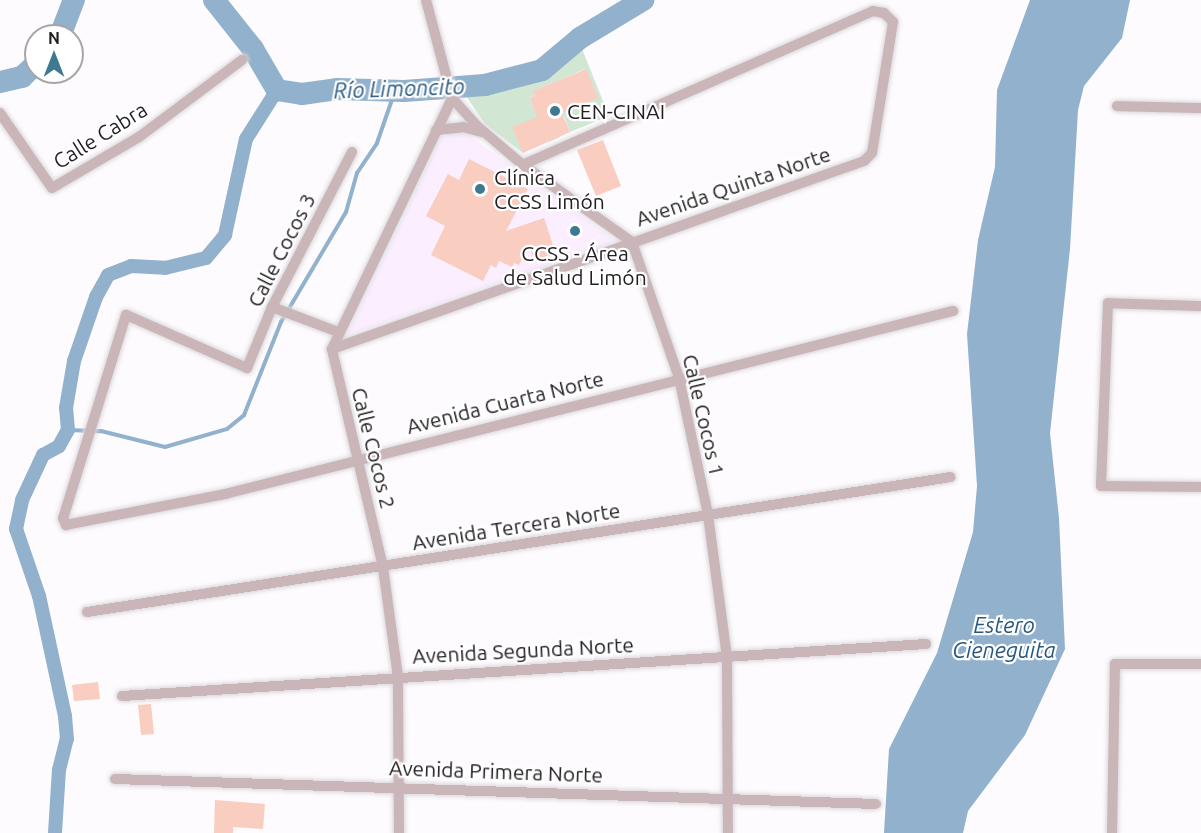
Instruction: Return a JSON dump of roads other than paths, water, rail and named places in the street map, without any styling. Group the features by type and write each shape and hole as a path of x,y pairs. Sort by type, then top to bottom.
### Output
{"street":[{"path":"426,0 443,57 452,98 485,133 523,165 632,242"},
{"name":"Avenida Quinta Norte","path":"332,349 864,161 872,153 893,22 884,13 873,11 523,165"},
{"name":"Calle Cabra","path":"0,113 52,188 139,137 242,60"},
{"path":"332,349 338,332 452,98"},
{"path":"1117,106 1201,108"},
{"path":"436,130 463,128 485,133"},
{"name":"Calle Cocos 3","path":"66,525 63,518 126,315 247,368 272,307 352,152"},
{"name":"Calle Cocos 1","path":"632,242 679,378 708,515 727,657 728,833"},
{"path":"1201,306 1108,303 1101,486 1201,487"},
{"path":"272,307 338,332"},
{"name":"Avenida Cuarta Norte","path":"66,525 225,494 679,378 953,311"},
{"name":"Calle Cocos 2","path":"332,349 383,567 398,677 399,833"},
{"name":"Avenida Tercera Norte","path":"87,612 951,477"},
{"name":"Avenida Segunda Norte","path":"122,696 926,644"},
{"path":"1112,833 1115,664 1201,664"},
{"name":"Avenida Primera Norte","path":"115,779 876,804"}],"water":[{"name":"Estero Cieneguita","path":"1030,0 1130,0 1122,38 1084,86 1078,110 1070,249 1050,433 1059,518 1065,649 1025,735 968,811 963,833 884,833 889,749 937,653 973,532 977,486 967,334 978,240 995,167 997,90"}],"waterway":[{"name":"Río Limoncito","path":"65,24 74,0"},
{"name":"Río Limoncito","path":"214,0 253,49 277,90 302,94 337,89 404,91 485,85 542,70 580,38 643,0"},
{"name":"Río Limoncito","path":"0,82 24,75"},
{"path":"55,833 59,770 67,739 65,716 39,596 16,529 22,500 43,455 59,446 68,430 66,408 74,361 96,297 108,275 131,266 165,268 206,258 225,235 246,139 277,90"},
{"path":"68,430 101,431 165,447 227,429 244,415 281,322 346,212 357,173 377,143 395,91"}],"place":[{"name":"CEN-CINAI","path":"555,111"},
{"name":"Clínica CCSS Limón","path":"480,189"},
{"name":"CCSS - Área de Salud Limón","path":"575,231"}]}
